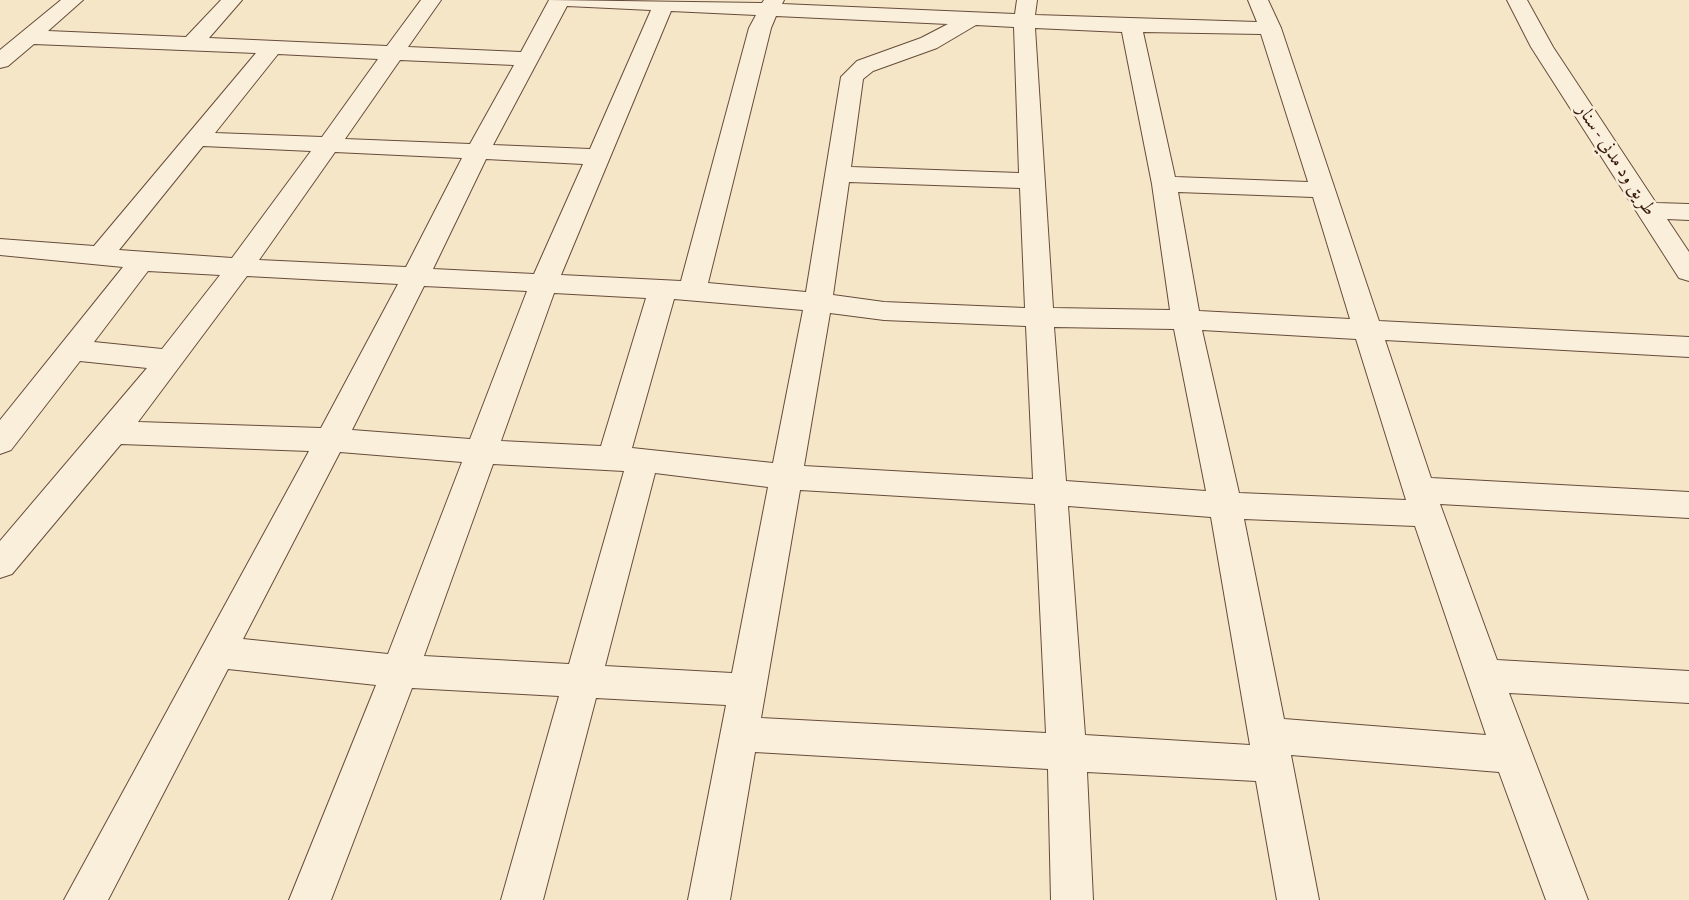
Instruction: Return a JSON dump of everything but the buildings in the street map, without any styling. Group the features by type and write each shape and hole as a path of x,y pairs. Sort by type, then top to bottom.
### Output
{"street":[{"path":"0,61 16,43 73,0"},
{"path":"192,44 232,0"},
{"path":"3,558 114,432 242,267 431,0"},
{"path":"85,900 331,440 478,151 560,0 772,4 972,19 1025,11 1131,26 1264,14 1423,502 1512,755 1567,900"},
{"name":"طريق ود مدني - سنار","path":"1517,0 1542,47 1689,272"},
{"path":"310,900 400,671 544,283 665,2"},
{"path":"692,292 760,28 772,4"},
{"path":"1025,11 1049,492 1067,753 1072,900"},
{"path":"709,900 818,302 852,77 857,71 929,43 972,19"},
{"path":"1131,26 1164,184 1186,320 1225,505 1298,900"},
{"path":"16,43 192,44 528,59"},
{"path":"101,255 271,48"},
{"path":"196,139 596,157"},
{"path":"838,174 1032,181"},
{"path":"1164,184 1323,190"},
{"path":"1648,210 1689,212"},
{"path":"0,247 101,255 141,262 662,290 965,316 1039,315 1186,320 1689,347"},
{"path":"0,442 141,262"},
{"path":"522,900 580,680 662,290"},
{"path":"72,350 170,360"},
{"path":"114,432 331,440 482,452 628,459 786,477 1225,505 1423,502 1689,505"},
{"path":"216,652 400,671 747,690"},
{"path":"1484,675 1689,687"},
{"path":"739,734 1067,753 1269,750 1512,755"}]}
